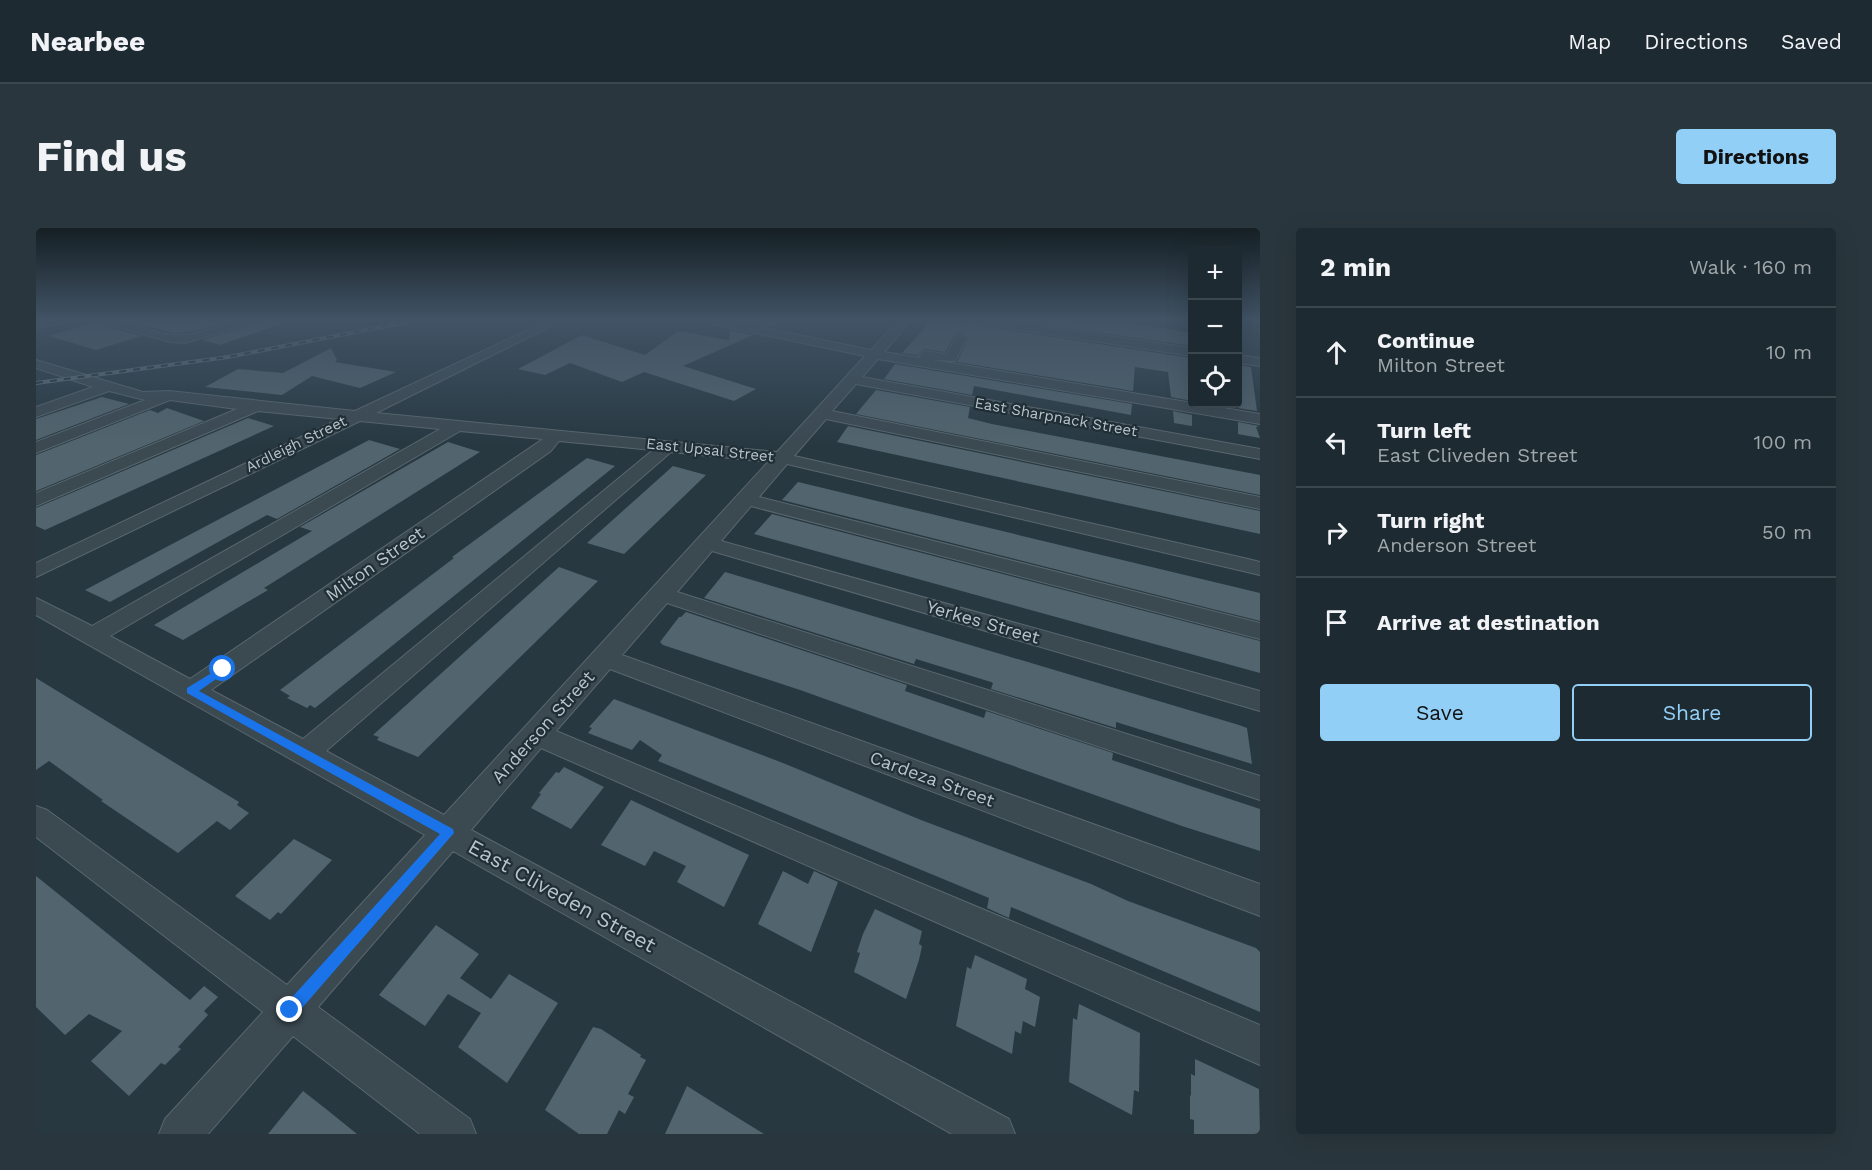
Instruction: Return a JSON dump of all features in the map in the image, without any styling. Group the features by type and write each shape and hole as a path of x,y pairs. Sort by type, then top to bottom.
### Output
{"street":[{"name":"East Upsal Street","path":"65,362 158,389 169,396"},
{"name":"Ardleigh Street","path":"36,571 468,362"},
{"name":"Anderson Street","path":"180,1134 867,362"},
{"path":"951,362 1260,419"},
{"name":"East Upsal Street","path":"36,364 143,396 169,396 782,458 1254,565"},
{"name":"East Sharpnack Street","path":"852,379 1260,454"},
{"path":"36,412 108,387"},
{"path":"36,448 169,396"},
{"path":"36,500 255,406"},
{"path":"822,414 1260,502"},
{"path":"92,636 457,426"},
{"name":"Milton Street","path":"191,691 545,447 555,435"},
{"path":"305,753 668,446"},
{"path":"746,499 1260,631"},
{"name":"Yerkes Street","path":"706,543 1260,701"},
{"path":"661,594 1260,788"},
{"name":"East Cliveden Street","path":"36,605 994,1134"},
{"name":"Cardeza Street","path":"604,657 1260,900"},
{"path":"536,734 1260,1045"},
{"path":"36,819 455,1134"}],"building":[{"path":"304,362 337,362 396,372 360,388 312,376 282,395 205,387 238,369 283,373"},
{"path":"531,362 691,362 683,366 756,389 734,401 644,372 622,382 570,363 545,375 518,369"},
{"path":"959,362 1188,362 1188,400 1171,397 1168,372 1135,367 1133,391"},
{"path":"895,364 1132,404 1131,415 974,386 972,395 884,379"},
{"path":"1242,366 1251,367 1257,411 1238,408 1242,408"},
{"path":"876,390 970,407 968,418 992,424 1260,475 1260,495 856,414"},
{"path":"102,397 129,404 36,440 36,419"},
{"path":"167,408 204,421 36,491 36,455 150,410 158,413"},
{"path":"1173,411 1192,415 1192,426 1174,423"},
{"path":"248,418 274,426 45,530 36,526 36,508"},
{"path":"1238,422 1259,426 1256,427 1260,438 1238,434"},
{"path":"848,426 1260,511 1260,534 837,442"},
{"path":"369,440 400,449 277,519 267,515 110,602 85,590"},
{"path":"448,442 480,452 264,588 268,590 183,640 154,625 312,531 300,527"},
{"path":"587,458 615,466 315,708 310,705 307,708 287,698 290,696 280,690 454,558 452,557"},
{"path":"673,466 706,475 624,554 587,543"},
{"path":"798,482 1260,593 1260,621 782,500"},
{"path":"772,514 1260,641 1260,673 754,534"},
{"path":"559,567 598,581 418,757 377,740 379,737 373,735"},
{"path":"725,572 1239,725 1247,728 1252,764 1116,722 1116,728 991,689 993,683 991,682 916,659 914,664 704,598"},
{"path":"686,612 907,685 905,691 984,718 986,711 1113,753 1112,760 1260,809 1260,851 1182,826 800,690 663,645 660,642 679,617"},
{"path":"36,678 239,802 237,805 249,813 230,830 217,821 178,853 101,801 103,800 49,761 36,770"},
{"path":"614,699 783,763 921,820 1091,884 1128,901 1256,948 1260,952 1260,1012 1011,907 1009,918 987,908 989,898 658,761 662,755 640,740 632,750 588,733 592,728 589,727"},
{"path":"564,767 604,787 571,829 531,808 541,794 539,793 556,772 559,773"},
{"path":"631,800 749,855 724,907 677,882 686,866 654,851 645,866 601,845"},
{"path":"294,839 332,860 281,914 278,912 270,920 235,896"},
{"path":"783,871 808,884 814,871 838,882 811,952 758,924"},
{"path":"36,876 190,1000 204,986 218,997 204,1011 208,1015 178,1047 181,1049 165,1065 161,1063 129,1096 91,1061 122,1031 89,1014 65,1035 36,1007"},
{"path":"875,909 922,931 919,960 906,999 854,972 863,934"},
{"path":"436,925 479,954 460,978 491,999 509,974 558,1003 507,1083 458,1047 481,1013 448,994 425,1026 379,995"},
{"path":"975,955 1027,979 1025,989 1040,997 1035,1027 1023,1021 1021,1034 1015,1031 1012,1054 956,1026 967,967 971,969"},
{"path":"1079,1004 1140,1033 1139,1092 1134,1090 1132,1115 1069,1082 1073,1018 1077,1020"},
{"path":"593,1027 601,1029 646,1060 628,1094 634,1097 625,1114 619,1110 607,1134 579,1134 545,1110"},
{"path":"1195,1059 1259,1089 1260,1134 1194,1134 1194,1120 1190,1119 1190,1095 1191,1074 1195,1076"},
{"path":"687,1086 714,1103 764,1134 665,1134"},
{"path":"303,1091 326,1109 357,1134 268,1134"}],"railway":[{"path":"36,383 189,362"}],"route":[{"path":"223,669 191,691 448,833 290,1010"}]}
